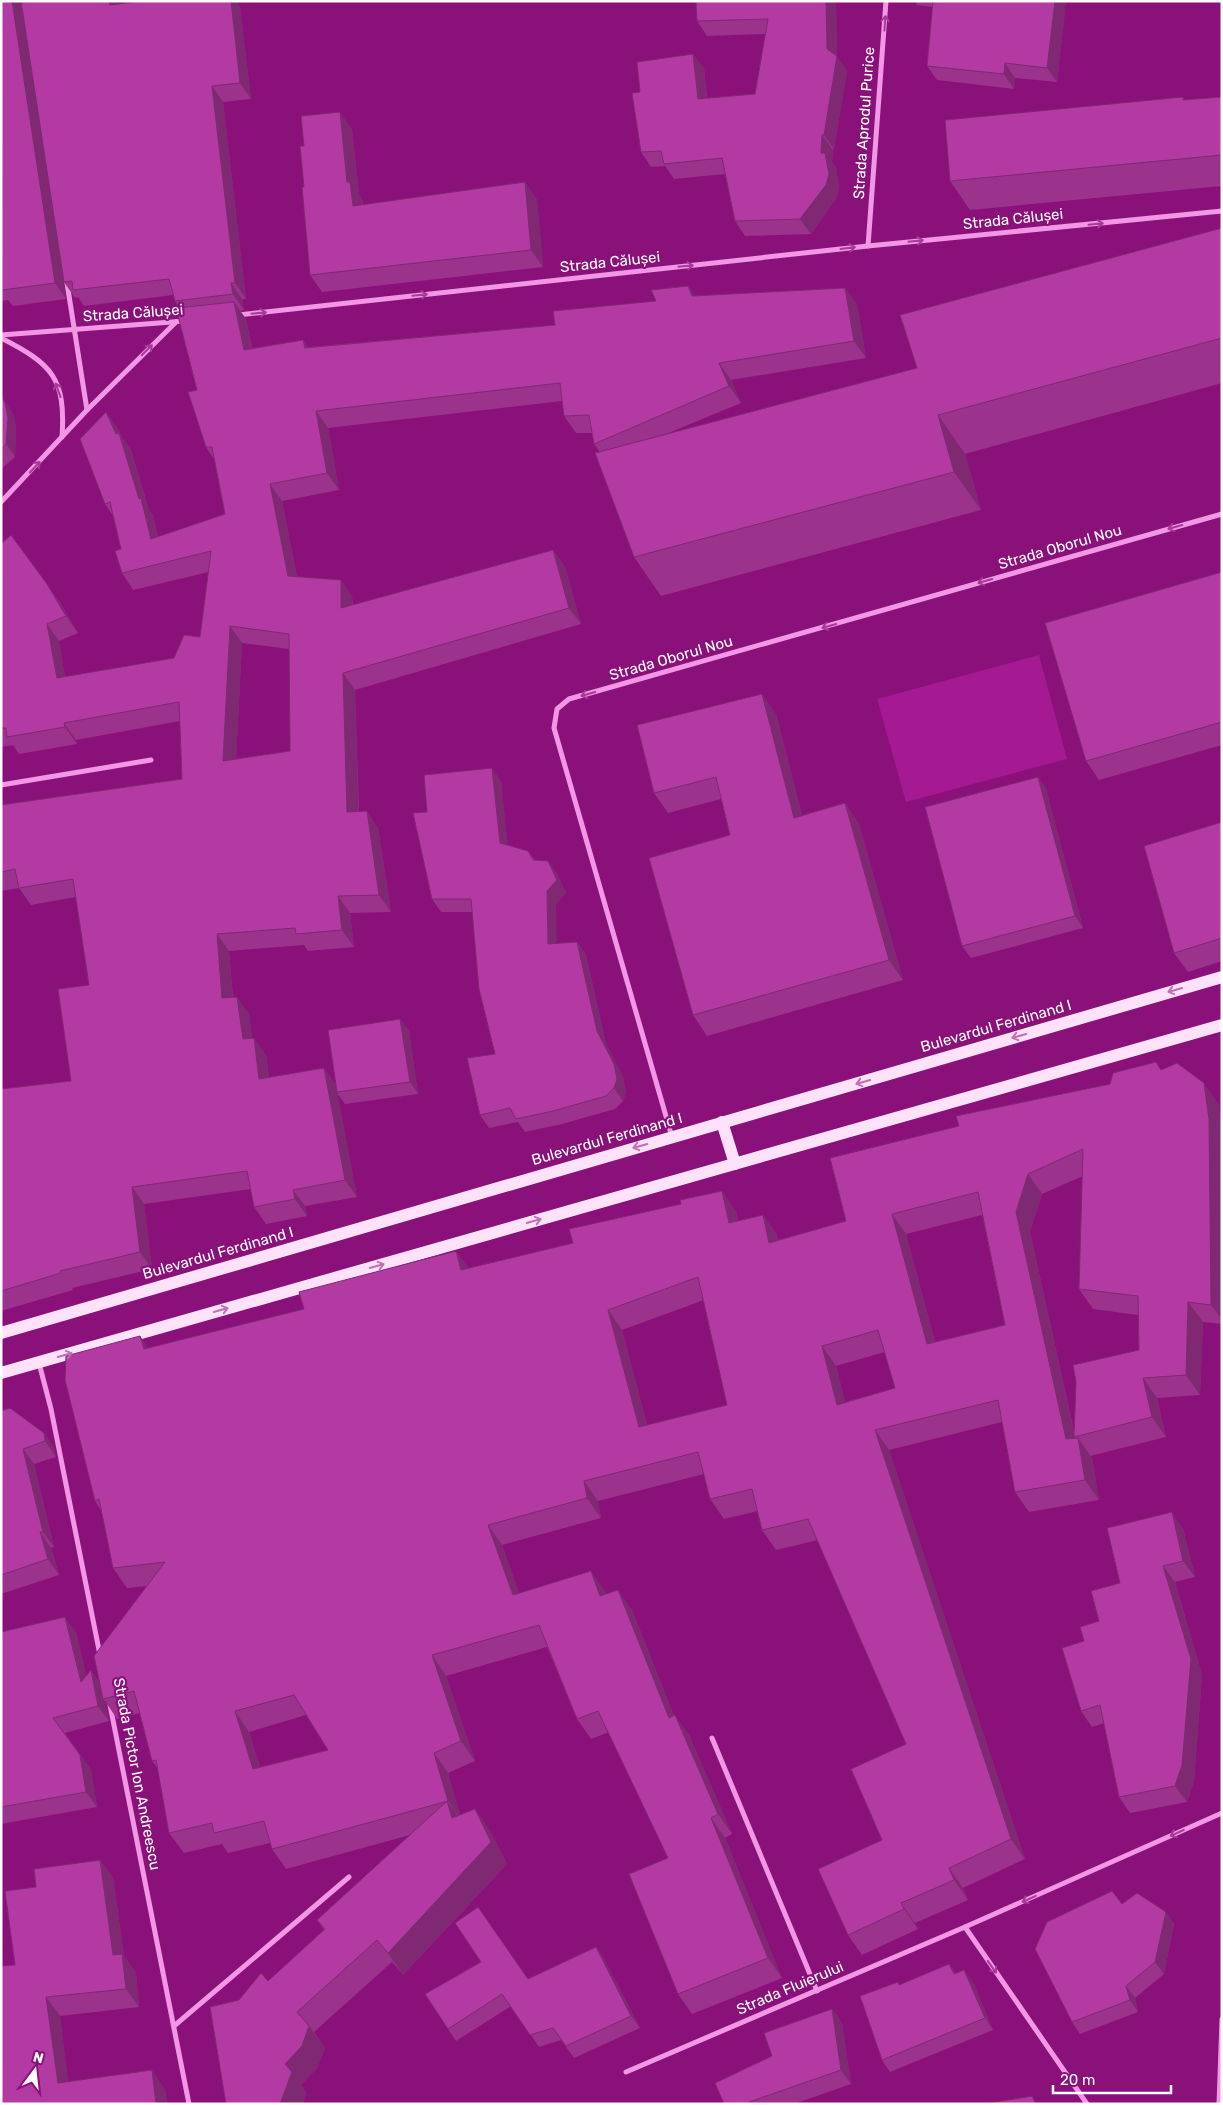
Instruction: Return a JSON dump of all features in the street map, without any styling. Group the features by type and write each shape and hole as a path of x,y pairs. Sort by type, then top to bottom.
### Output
{"main road":[{"name":"Bulevardul Ferdinand I","path":"1,1333 1222,977"},
{"path":"1,1373 1222,1025"},
{"path":"722,1122 735,1164"}],"street":[{"name":"Strada Aprodul Purice","path":"868,246 886,1"},
{"name":"Strada Călușei","path":"234,316 868,246 1222,212"},
{"path":"67,280 87,410"},
{"name":"Strada Călușei","path":"1,337 195,320"},
{"path":"1,502 87,410 176,322"},
{"path":"1,337 28,352 48,368 60,390 64,413 62,437"},
{"name":"Strada Oborul Nou","path":"672,1137 554,728 557,709 569,699 1222,514"},
{"path":"1,785 151,760"},
{"name":"Strada Pictor Ion Andreescu","path":"39,1362 51,1409 102,1664"},
{"name":"Strada Pictor Ion Andreescu","path":"110,1703 189,2104"},
{"path":"712,1738 817,1991"},
{"name":"Strada Fluierului","path":"626,2072 965,1927 1222,1813"},
{"path":"174,2026 349,1877"},
{"path":"965,1927 1087,2104"},
{"path":"1219,2104 1222,2019"}],"shaded area":[{"path":"1039,655 1067,759 906,802 877,699"}],"building":[{"path":"1,1 12,1 55,283 2,290"},
{"path":"21,1 109,1 110,5 142,1 231,1 240,83 212,86 235,283 231,283 233,294 175,301 169,279 73,290 72,281 64,282"},
{"path":"696,1 826,1 827,49 837,56 824,135 822,135 821,153 825,153 829,174 826,185 800,219 735,221 722,158 664,164 661,151 641,152 632,93 640,92 637,62 693,54 698,99 755,94 768,19 697,21"},
{"path":"933,1 1055,1 1047,68 1005,63 1004,74 927,66"},
{"path":"1183,97 1183,100 1222,97 1222,155 950,181 945,120"},
{"path":"340,112 347,182 350,182 353,206 525,182 531,250 310,275 302,187 304,187 300,146 304,146 301,116"},
{"path":"1222,228 1222,338 938,415 954,472 634,557 595,453 917,368 900,315"},
{"path":"688,286 692,296 845,288 854,341 719,363 729,386 594,444 589,415 564,416 560,383 316,411 327,473 270,484 288,576 341,580 341,608 553,550 569,608 343,673 347,812 367,811 379,895 338,896 342,930 296,934 295,928 217,934 222,998 237,997 243,1039 254,1038 259,1079 324,1068 345,1180 293,1190 295,1199 254,1207 247,1171 132,1187 140,1252 60,1271 61,1273 1,1291 1,1089 71,1081 58,989 89,985 73,879 19,888 15,869 1,872 1,805 182,779 179,702 64,723 65,727 7,737 6,728 1,728 1,544 11,535 47,584 66,616 47,624 57,678 174,658 184,635 200,637 211,551 122,573 115,551 121,549 110,502 105,504 80,439 106,412 116,434 119,433 139,499 141,498 151,539 225,514 212,447 206,447 188,392 197,390 176,308 234,302 244,350 303,340 305,348 555,325 553,311 656,301 651,290","holes":["230,626 289,634 290,751 223,761"]},
{"path":"1,397 5,403 8,418 6,444 1,449"},
{"path":"1222,572 1222,722 1086,761 1045,623"},
{"path":"762,694 794,818 845,803 889,960 693,1015 649,858 730,835 716,777 654,793 637,725"},
{"path":"492,768 500,843 528,851 533,860 548,861 557,880 547,891 548,944 577,942 597,1031 614,1064 617,1079 614,1088 606,1096 516,1119 510,1108 480,1115 467,1058 495,1054 479,989 471,899 432,899 413,813 427,812 424,775"},
{"path":"1038,777 1075,916 962,946 925,807"},
{"path":"1222,822 1222,938 1174,953 1144,846"},
{"path":"400,1019 410,1082 337,1092 328,1030"},
{"path":"1156,1062 1161,1070 1177,1063 1204,1083 1209,1119 1211,1305 1188,1302 1186,1375 1143,1378 1152,1417 1074,1437 1076,1382 1073,1365 1139,1350 1138,1296 1079,1289 1083,1149 1028,1174 1016,1212 1066,1439 1078,1438 1085,1480 1015,1492 998,1400 875,1430 1011,1839 949,1868 954,1880 901,1903 904,1909 848,1935 818,1869 882,1840 851,1769 906,1744 808,1519 762,1530 752,1489 710,1499 698,1452 584,1481 587,1498 488,1525 513,1595 591,1571 600,1596 618,1590 669,1718 675,1715 718,1814 711,1818 768,1958 678,1994 629,1874 668,1858 598,1711 577,1719 539,1625 432,1655 461,1741 434,1753 448,1801 272,1849 264,1821 214,1833 212,1823 169,1833 156,1760 152,1761 134,1691 103,1699 94,1656 165,1562 113,1568 99,1499 95,1501 65,1380 66,1356 140,1336 144,1349 304,1309 299,1292 456,1251 461,1270 573,1243 569,1229 681,1204 680,1200 722,1191 729,1223 763,1215 769,1243 846,1221 830,1158 959,1126 956,1116 1110,1084 1113,1073","holes":["978,1192 1005,1325 927,1344 892,1214","698,1277 727,1405 639,1427 608,1310","878,1330 895,1388 837,1405 822,1346","294,1695 328,1750 253,1769 235,1711"]},
{"path":"10,1408 44,1433 45,1441 23,1449 43,1532 40,1532 48,1559 1,1575 1,1411"},
{"path":"1172,1512 1183,1561 1163,1566 1191,1659 1182,1765 1175,1786 1119,1797 1100,1705 1081,1711 1062,1648 1084,1641 1080,1627 1099,1621 1091,1591 1120,1583 1107,1528"},
{"path":"65,1617 81,1682 91,1670 98,1706 53,1718 80,1755 86,1792 1,1807 1,1632"},
{"path":"447,1801 452,1818 475,1809 491,1842 388,1953 377,1940 297,2012 309,2026 302,2046 285,2064 292,2072 280,2104 226,2104 210,2007 239,2000 261,1973 268,1981 325,1929 317,1920"},
{"path":"100,1860 113,1955 122,1954 126,1989 46,1997 58,2083 152,2070 156,2104 1,2104 1,1966 15,1965 5,1891 36,1887 34,1869"},
{"path":"1112,1891 1122,1904 1137,1893 1166,1912 1155,1962 1126,1986 1130,2000 1072,2022 1035,1949 1047,1922"},
{"path":"478,1907 528,1979 596,1947 631,2016 566,2046 553,2028 530,2035 502,1994 448,2029 425,1994 481,1962 455,1923"},
{"path":"949,1964 954,1974 964,1970 985,2018 882,2060 860,1996 898,1982 899,1985"},
{"path":"832,2009 841,2070 749,2102 750,2104 724,2104 715,2083 772,2056 764,2033"},
{"path":"1032,2096 1036,2104 984,2104"}]}
